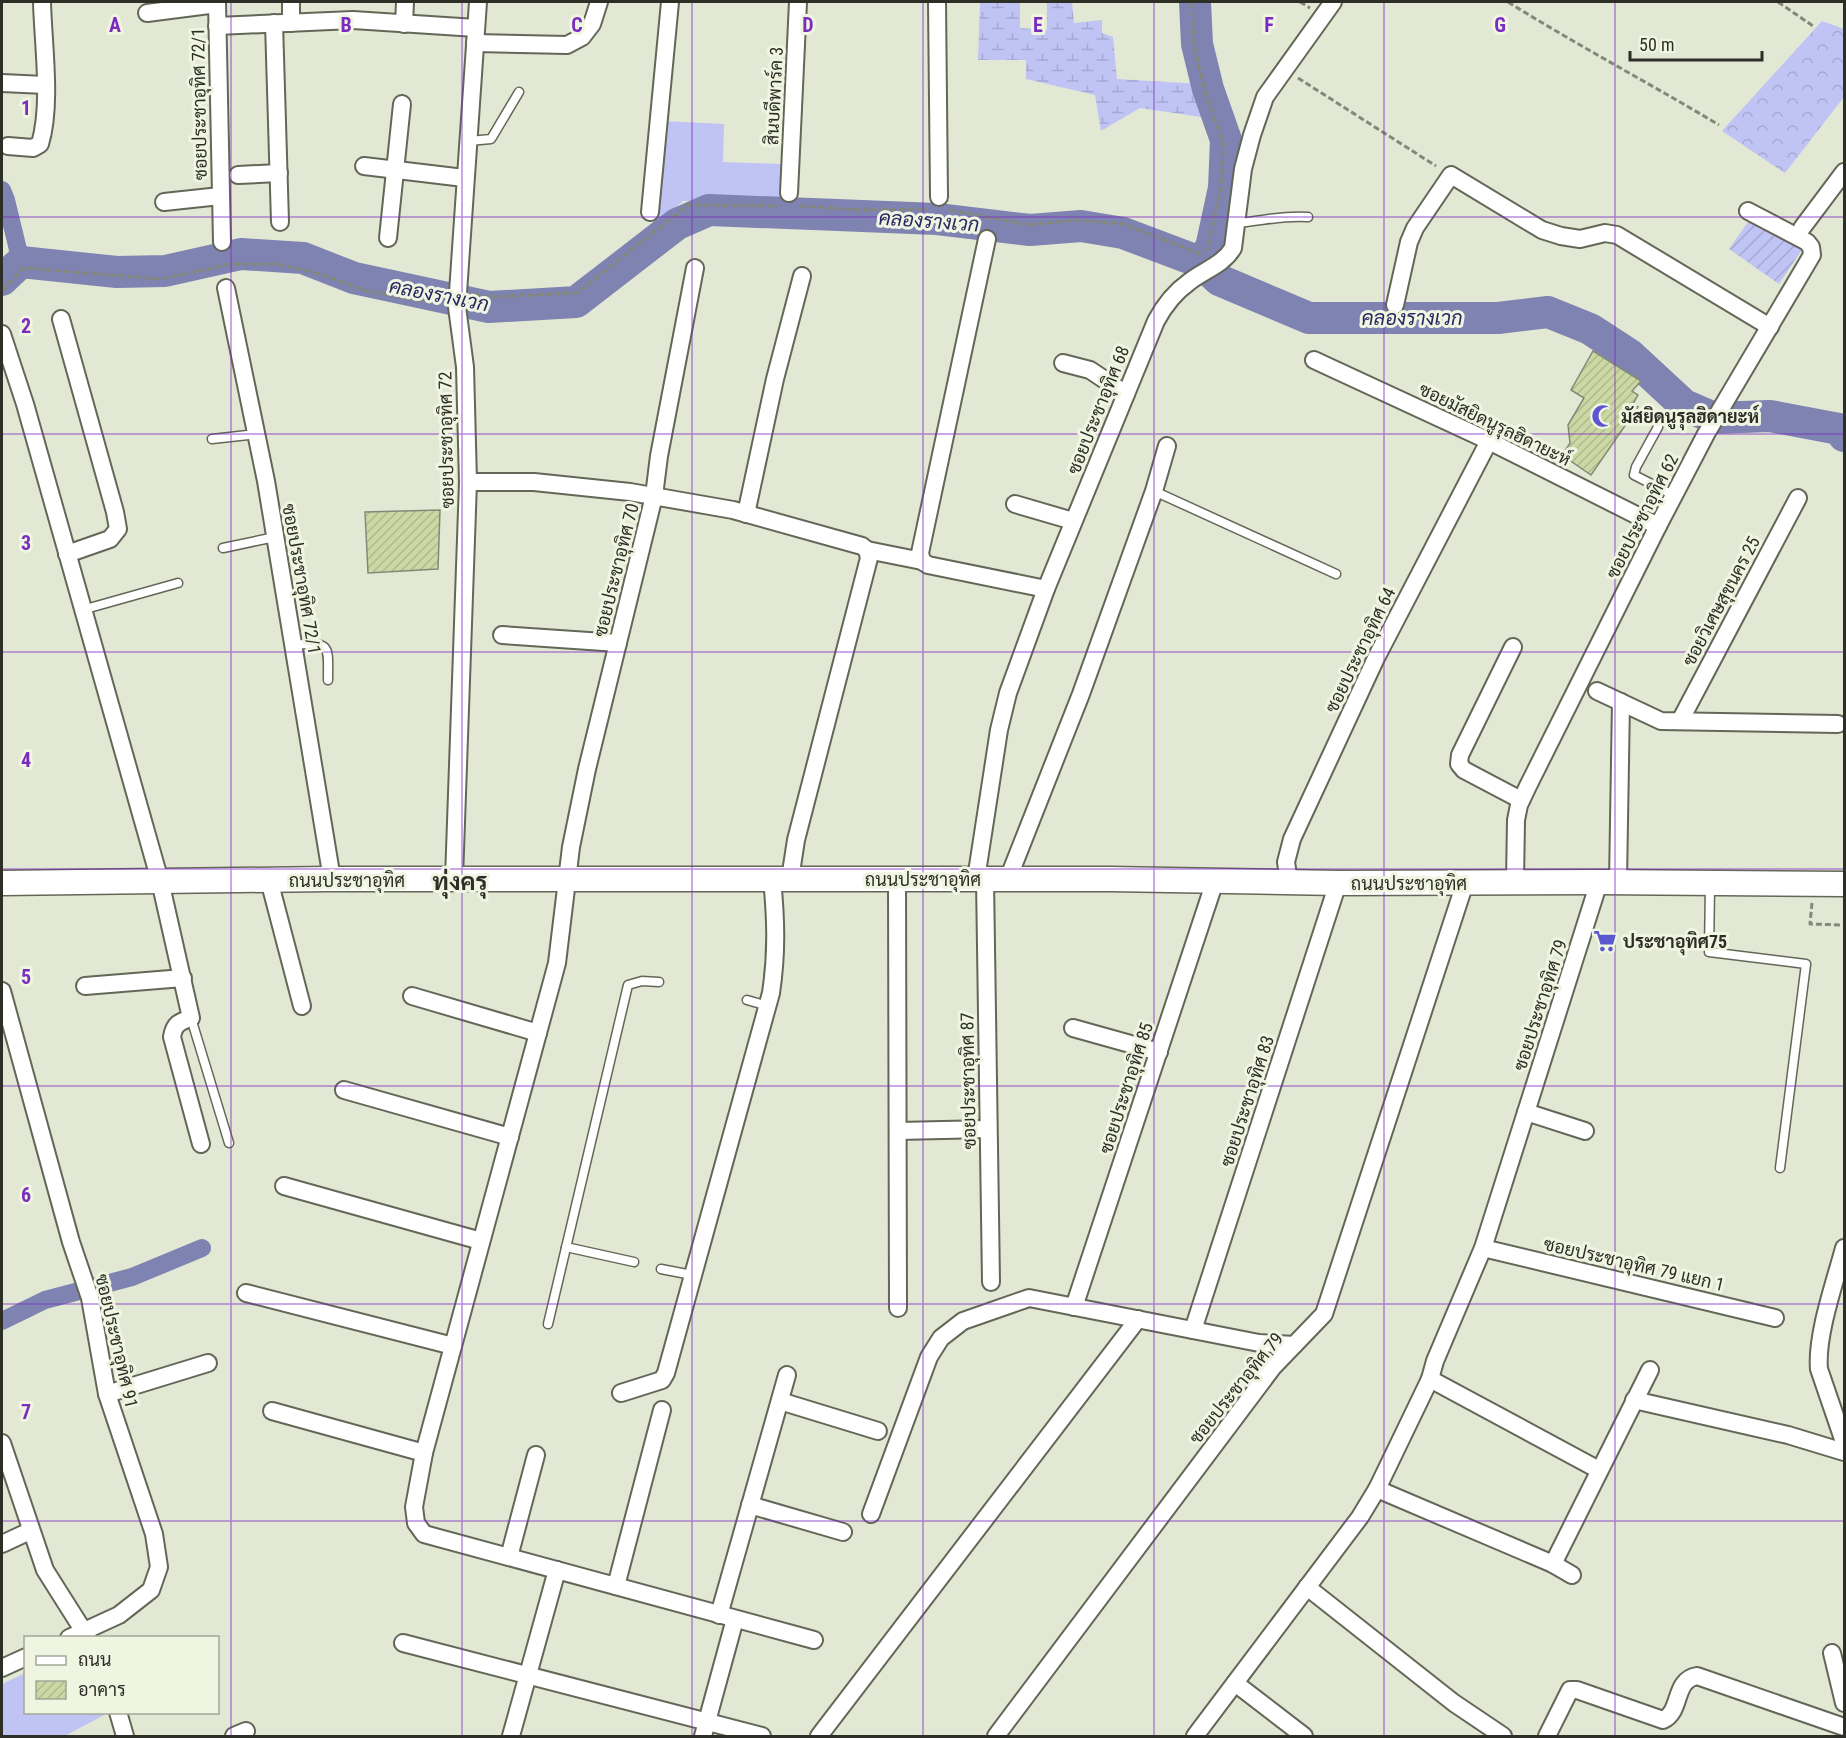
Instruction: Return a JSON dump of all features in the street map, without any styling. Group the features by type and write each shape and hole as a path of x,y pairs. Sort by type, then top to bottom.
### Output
{"main road":[{"name":"ถนนประชาอุทิศ","path":"2,883 332,879 990,879 1338,884 1515,882 1845,884"}],"street":[{"path":"8,146 33,148 40,144 44,130 42,2"},
{"path":"291,2 291,23"},
{"path":"404,24 405,2"},
{"name":"ซอยประชาอุทิศ 72","path":"454,879 468,482 465,367 458,293 464,178 469,141 478,2"},
{"path":"217,26 353,20 404,24 567,45 582,37 592,24 599,2"},
{"path":"650,212 670,2"},
{"name":"สินบดีพาร์ค 3","path":"788,201 798,2"},
{"path":"936,2 939,205"},
{"name":"ซอยประชาอุทิศ 68","path":"990,879 999,730 1008,693 1046,589 1163,307 1190,281 1227,258 1233,248 1243,169 1265,98 1333,2"},
{"path":"147,13 217,3"},
{"name":"ซอยประชาอุทิศ 72/1","path":"217,3 222,242"},
{"path":"274,23 280,222"},
{"path":"2,83 45,85"},
{"path":"388,238 402,104"},
{"path":"364,166 464,178"},
{"path":"1802,228 1845,172"},
{"path":"238,175 279,173"},
{"path":"1395,304 1409,242 1415,228 1450,175 1542,230 1580,239 1605,233 1617,235 1770,327"},
{"path":"164,202 220,196"},
{"name":"ซอยประชาอุทิศ 62","path":"1515,882 1516,820 1521,800 1706,434 1812,255 1811,247 1807,242 1748,211"},
{"path":"922,561 920,554 922,542 987,239"},
{"name":"ซอยประชาอุทิศ 70","path":"509,1557 424,1534 416,1523 414,1507 424,1453 556,963 571,847 654,496 659,456 695,268"},
{"path":"746,514 775,379 802,276"},
{"name":"ซอยประชาอุทิศ 72/1","path":"226,288 257,434 332,879"},
{"path":"61,319 118,529 110,539 67,554"},
{"path":"2,334 25,404 160,881 191,1018 179,1022 173,1028 172,1037 201,1144"},
{"name":"ซอยมัสยิดนูรุลฮิดายะห์","path":"1314,360 1489,441 1658,526"},
{"path":"1063,363 1090,370 1126,394"},
{"name":"ซอยประชาอุทิศ 64","path":"1289,882 1286,862 1292,839 1376,658 1489,441"},
{"path":"990,879 1081,693 1154,491 1167,446"},
{"path":"468,482 534,482 654,496 746,514 841,539 867,550 922,561 928,565 1046,589"},
{"name":"ซอยวิเศษสุขนคร 25","path":"1680,721 1798,498"},
{"path":"1015,504 1073,521"},
{"path":"621,1393 662,1380 666,1373 768,1006 776,959 776,928 781,879 796,840 869,558 867,550"},
{"path":"502,635 618,643"},
{"path":"1513,647 1460,755 1459,764 1464,770 1521,800"},
{"path":"1597,691 1661,721 1838,724"},
{"path":"1608,882 1621,702"},
{"path":"897,879 898,1308"},
{"name":"ซอยประชาอุทิศ 87","path":"990,879 988,1129 991,1282"},
{"path":"269,880 302,1006"},
{"name":"ซอยประชาอุทิศ 85","path":"1074,1307 1215,881"},
{"name":"ซอยประชาอุทิศ 79","path":"1195,1737 1360,1517 1377,1489 1430,1379 1435,1361 1483,1248 1526,1112 1608,882"},
{"name":"ซอยประชาอุทิศ 79","path":"996,1737 1266,1376 1324,1314 1465,883"},
{"name":"ซอยประชาอุทิศ 83","path":"1193,1330 1338,884"},
{"path":"85,986 183,978"},
{"name":"ซอยประชาอุทิศ 91","path":"2,991 80,1272 90,1298 107,1394 154,1534 159,1567 151,1590 119,1615 87,1634"},
{"path":"412,996 538,1033"},
{"path":"1073,1028 1159,1052"},
{"path":"344,1090 510,1137"},
{"path":"1526,1112 1585,1131"},
{"path":"898,1131 988,1129"},
{"path":"284,1186 481,1241"},
{"name":"ซอยประชาอุทิศ 79 แยก 1","path":"1483,1248 1775,1318"},
{"path":"1845,1248 1831,1297 1818,1357 1819,1369 1845,1442"},
{"path":"246,1293 453,1346"},
{"path":"871,1514 929,1357 941,1338 963,1321 1029,1298 1259,1343 1294,1345"},
{"path":"819,1737 1138,1319"},
{"path":"107,1394 208,1364"},
{"path":"1553,1564 1650,1370"},
{"path":"705,1729 750,1505 787,1375"},
{"path":"1430,1379 1599,1470"},
{"path":"1634,1400 1788,1435 1845,1452"},
{"path":"780,1401 878,1431"},
{"path":"616,1586 662,1410"},
{"path":"272,1411 424,1453"},
{"path":"2,1443 30,1532 45,1570 87,1634"},
{"path":"536,1455 509,1557 814,1640"},
{"path":"1377,1489 1553,1564 1572,1575"},
{"path":"750,1505 843,1532"},
{"path":"2,1544 30,1532"},
{"path":"511,1737 557,1570"},
{"path":"1307,1587 1454,1703 1503,1737"},
{"path":"403,1643 528,1676 705,1729 762,1737"},
{"path":"1832,1653 1845,1703"},
{"path":"2,1668 24,1658"},
{"path":"1547,1737 1570,1690 1577,1689 1663,1720 1671,1714 1682,1684 1697,1676 1845,1727"},
{"path":"1235,1683 1304,1737"},
{"path":"118,1714 125,1737"}],"lane":[{"path":"469,141 491,139 519,92"},
{"path":"1237,223 1274,217 1308,217"},
{"path":"1658,427 1635,466 1634,475 1675,496"},
{"path":"212,439 257,434"},
{"path":"1154,491 1336,574"},
{"path":"223,548 275,537"},
{"path":"82,609 178,583"},
{"path":"294,645 324,646 328,651 328,680"},
{"path":"1711,883 1709,952 1806,964 1780,1168"},
{"path":"548,1324 628,985 642,981 659,982"},
{"path":"747,1000 768,1006"},
{"path":"191,1018 229,1143"},
{"path":"566,1247 634,1262"},
{"path":"661,1269 692,1275"}],"path":[{"path":"1192,2 1194,45 1204,92 1223,142 1221,188 1208,246 1202,254"},
{"path":"1508,2 1719,125"},
{"path":"1778,2 1813,26"},
{"path":"1285,70 1450,175"},
{"path":"2,291 24,268 160,279 230,264 278,264 320,274 367,291 458,293 488,297 577,293 688,205 788,201 860,210 939,205 1029,225 1076,220 1123,224 1202,254 1210,261"},
{"path":"1814,884 1810,924 1845,926"}],"green space":[{"path":"980,2 1020,2 1020,28 1047,30 1047,2 1072,2 1074,23 1102,20 1102,33 1113,37 1117,79 1200,84 1208,118 1140,108 1101,131 1095,95 1026,79 1026,60 978,60"},
{"path":"1822,21 1844,29 1844,97 1785,173 1722,131"},
{"path":"663,121 724,124 723,162 782,164 783,201 683,201 653,226"},
{"path":"1757,209 1809,239 1779,284 1729,249"},
{"path":"24,1673 24,1714 104,1715 65,1736 2,1736 2,1684"}],"building":[{"name":"มัสยิดนูรุลฮิดายะห์","path":"1593,351 1641,381 1632,391 1638,395 1633,404 1638,407 1591,475 1562,455 1570,443 1568,425 1584,398 1571,390"},
{"path":"440,510 438,569 368,573 365,512"}],"waterway":[{"path":"1195,2 1197,44 1208,89 1226,140 1224,188 1211,248 1200,262"},
{"path":"2,190 21,262"},
{"name":"คลองรางเวก","path":"2,280 21,262 117,272 165,271 241,254 303,258 354,278 489,307 576,302 677,224 709,210 937,219 1030,230 1081,226 1123,233 1200,262 1219,280 1309,318 1498,318 1548,312 1590,329 1630,355 1684,405 1714,418 1770,416 1839,429 1844,436"},
{"path":"2,1321 45,1300 132,1277 202,1248"}],"place":[{"name":"มัสยิดนูรุลฮิดายะห์","path":"1603,416"},
{"name":"ประชาอุทิศ75","path":"1605,941"}],"district":[{"name":"ทุ่งครุ","path":"460,882"}]}
